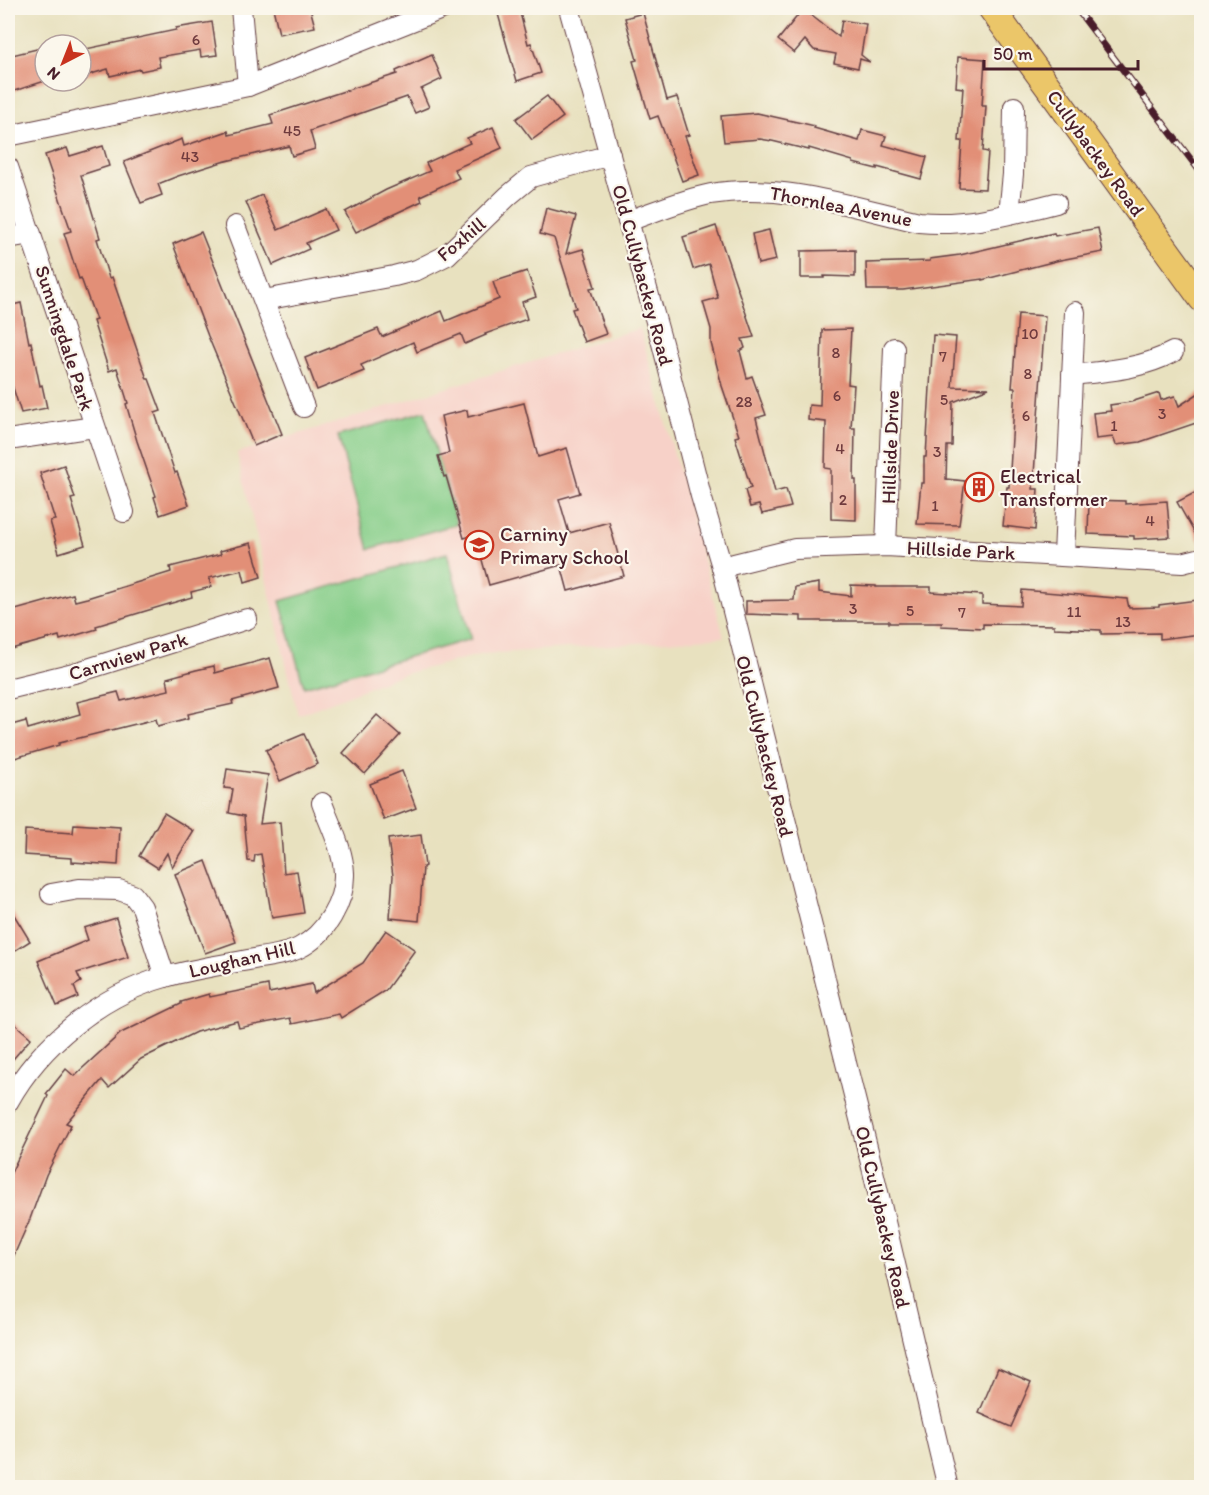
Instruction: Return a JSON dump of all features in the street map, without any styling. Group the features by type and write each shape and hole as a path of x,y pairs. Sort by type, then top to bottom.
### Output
{"main road":[{"name":"Cullybackey Road","path":"991,8 1202,299"}],"street":[{"path":"241,8 248,87"},
{"path":"8,136 248,87 444,8"},
{"name":"Old Cullybackey Road","path":"569,8 722,567 872,1167 948,1488"},
{"path":"1009,214 1013,174 1014,107"},
{"name":"Foxhill","path":"264,300 417,270 440,260 455,248 508,196 531,177 610,155"},
{"name":"Sunningdale Park","path":"8,167 94,427 8,440"},
{"name":"Thornlea Avenue","path":"628,221 709,194 755,190 782,192 936,224 952,224 1056,203"},
{"path":"235,226 304,407"},
{"path":"8,238 31,234"},
{"path":"1064,555 1075,312"},
{"name":"Hillside Drive","path":"886,546 894,348"},
{"path":"1072,375 1133,368 1173,351"},
{"path":"94,427 124,512"},
{"name":"Hillside Park","path":"722,567 795,549 886,546 1182,563 1202,558"},
{"name":"Carnview Park","path":"8,689 78,672 247,619"},
{"name":"Loughan Hill","path":"8,1102 29,1068 63,1035 118,997 165,977 287,952 301,947 321,930 336,909 342,894 344,871 339,849 322,803"},
{"name":"Loughan Hill","path":"51,894 79,889 119,890 133,895 142,907 165,977"}],"shaded area":[{"name":"Carniny Primary School","path":"640,328 724,637 483,654 400,675 298,715 237,453"}],"green space":[{"path":"425,411 457,524 369,549 338,436"},
{"path":"447,553 471,639 304,687 280,601"}],"building":[{"path":"273,8 310,8 315,27 279,34"},
{"path":"519,9 528,44 531,43 541,73 517,81 498,14"},
{"path":"803,9 839,37 842,20 866,24 861,55 870,62 860,59 858,68 834,63 836,54 814,50 805,40 794,53 778,40"},
{"path":"643,13 667,100 677,97 689,135 685,136 699,175 682,181 658,116 650,119 633,61 637,60 625,18"},
{"path":"212,22 217,55 201,57 200,50 158,57 160,67 110,76 108,69 93,73 93,47 176,30 176,28"},
{"path":"33,50 33,85 8,93 8,56"},
{"path":"432,55 442,79 421,89 429,107 415,113 407,97 310,131 315,149 292,156 289,146 222,162 158,184 162,195 141,203 124,162 182,139 184,146 228,131 229,135 273,124 270,115 397,74 396,71"},
{"path":"958,57 985,59 982,106 986,106 983,151 988,152 985,189 959,188 962,141 959,141 963,88 956,87"},
{"path":"547,96 563,117 532,140 516,119"},
{"path":"757,113 815,126 814,128 859,141 862,130 886,136 883,145 927,157 921,179 853,163 853,161 809,148 809,150 772,141 760,139 724,142 721,116"},
{"path":"493,127 502,148 454,169 459,178 420,196 422,201 356,232 345,212 386,190 430,171 426,163 470,143 467,138"},
{"path":"103,146 109,166 81,175 100,238 97,239 109,278 112,277 147,379 149,379 161,411 155,413 175,473 177,472 189,505 160,515 117,368 109,371 93,321 96,320 81,278 79,279 64,233 71,231 45,155 67,148 70,156"},
{"path":"262,195 278,230 326,209 336,230 306,243 309,249 273,265 246,202"},
{"path":"546,208 576,216 566,254 583,249 595,287 590,288 606,334 584,342 572,309 576,308 554,238 540,234"},
{"path":"716,226 754,337 742,339 745,348 740,351 747,378 752,376 766,415 756,418 775,492 786,489 791,507 762,514 759,505 750,507 745,490 751,488 735,437 739,436 722,386 711,343 711,329 703,302 718,298 709,264 693,269 683,237"},
{"path":"1098,228 1103,252 1060,260 982,280 903,290 867,290 866,263 930,261 930,259 960,255 1054,233 1055,236"},
{"path":"769,230 776,260 758,264 752,234"},
{"path":"201,232 282,434 254,446 173,244"},
{"path":"855,250 855,277 801,278 801,251"},
{"path":"527,271 536,297 522,302 527,319 465,344 461,334 417,352 413,342 361,365 364,371 317,390 305,358 378,329 382,337 442,311 446,321 499,299 493,282"},
{"path":"21,303 29,343 31,342 47,408 21,413 8,372 8,306"},
{"path":"1018,314 1045,316 1033,489 1038,489 1035,530 1003,526 1007,487 1009,487 1015,388 1012,388"},
{"path":"851,329 848,384 854,385 851,428 855,428 856,520 831,519 831,469 825,468 826,422 808,420 809,405 820,406 822,330"},
{"path":"933,335 956,337 952,387 989,388 953,402 952,446 947,446 946,479 965,481 959,525 917,524 921,483 924,483"},
{"path":"1202,391 1202,421 1140,442 1116,445 1113,437 1096,439 1093,413 1111,411 1110,405 1131,402 1159,393 1161,400 1175,396 1179,406"},
{"name":"Carniny Primary School","path":"524,403 538,457 567,448 580,493 559,499 569,533 609,522 624,576 568,591 561,565 489,585 475,535 464,538 438,456 449,453 441,416 467,410 468,417"},
{"path":"64,465 75,498 71,499 85,545 59,553 50,521 55,520 40,473"},
{"path":"1202,489 1202,546 1177,502"},
{"path":"1089,500 1125,501 1125,504 1167,501 1170,537 1134,539 1134,536 1088,534"},
{"path":"251,543 261,577 245,582 242,570 209,578 211,587 191,592 192,597 96,626 97,629 60,640 59,636 11,649 8,637 8,612 73,594 75,601 87,598 171,572 170,567 221,554 220,551"},
{"path":"819,583 819,592 851,596 851,585 931,587 931,592 982,595 982,604 1021,606 1022,590 1127,599 1129,608 1159,607 1159,605 1197,600 1201,634 1160,639 1160,633 1101,634 1101,630 1054,628 1054,625 983,624 983,628 941,626 942,623 801,621 801,616 746,614 746,601 794,600 795,587"},
{"path":"270,658 279,688 232,701 233,704 188,714 189,718 158,726 156,719 59,743 59,745 8,760 8,726 26,721 28,729 80,714 77,702 118,692 121,701 169,690 167,678 214,666 215,673"},
{"path":"377,715 400,735 365,774 343,753"},
{"path":"304,734 318,764 280,781 266,750"},
{"path":"227,769 268,775 260,824 280,822 284,873 297,871 304,913 272,918 261,854 255,855 254,862 248,861 244,816 229,813 233,789 224,788"},
{"path":"402,771 416,808 384,820 370,784"},
{"path":"164,813 194,831 172,867 167,853 158,868 139,856"},
{"path":"74,824 120,827 118,865 72,862 72,858 24,855 25,830 73,833"},
{"path":"421,835 425,866 423,867 419,921 390,918 393,876 388,839"},
{"path":"206,861 236,942 205,953 175,874"},
{"path":"8,905 30,941 8,955"},
{"path":"116,918 128,957 77,973 81,982 74,986 78,997 57,1006 38,961 88,940 84,928"},
{"path":"386,930 415,950 386,990 341,1018 339,1014 292,1024 290,1018 239,1028 237,1021 196,1032 141,1059 109,1088 102,1080 66,1123 71,1125 46,1175 8,1269 8,1179 48,1096 46,1094 66,1069 74,1076 121,1033 181,1002 209,994 210,997 268,985 269,993 312,984 314,993 363,963"},
{"path":"8,1018 31,1038 8,1065"},
{"path":"998,1368 1031,1382 1011,1427 979,1413"}],"railway":[{"path":"1076,8 1202,174"}],"place":[{"name":"Electrical Transformer","path":"979,487"},
{"name":"Carniny Primary School","path":"479,545"}]}
